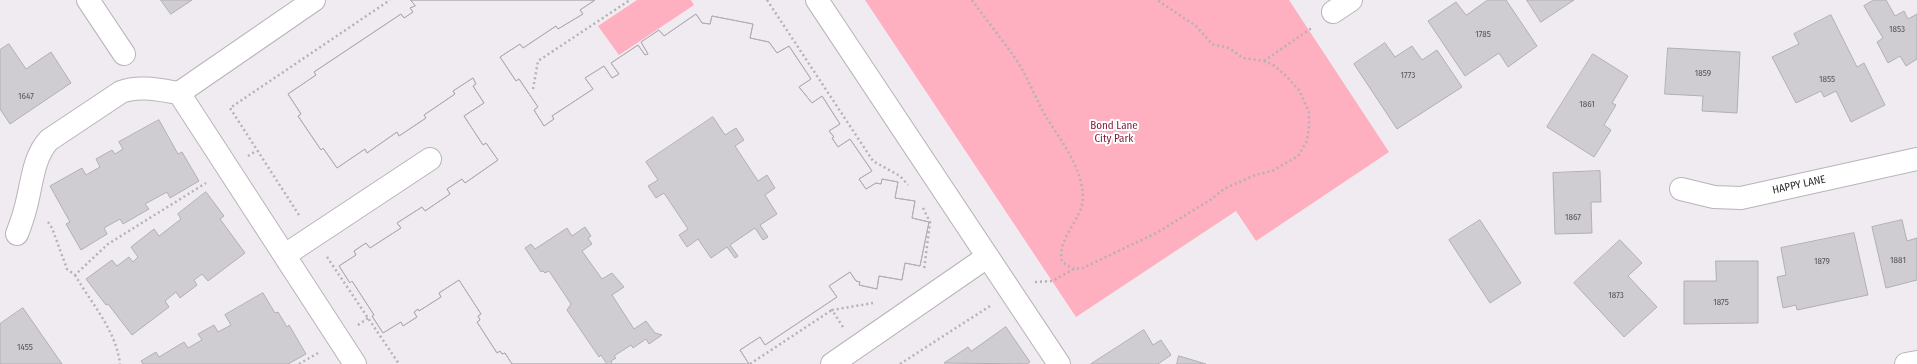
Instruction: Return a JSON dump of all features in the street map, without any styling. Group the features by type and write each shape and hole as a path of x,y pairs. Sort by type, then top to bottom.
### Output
{"street":[{"path":"88,0 124,54"},
{"path":"17,234 25,211 38,157 49,140 126,90 139,88 179,93 314,0"},
{"path":"817,0 987,257 1060,364"},
{"path":"1333,12 1351,0"},
{"path":"179,93 355,364"},
{"path":"285,256 430,159"},
{"name":"HAPPY LANE","path":"1681,188 1714,197 1741,198 1917,159"},
{"path":"832,364 987,257"},
{"path":"1906,364 1917,362"}],"path":[{"path":"302,221 230,108 390,0"},
{"path":"533,89 538,61 630,0"},
{"path":"767,0 874,161 900,176 913,191"},
{"path":"972,0 1018,62 1043,110 1064,144 1079,176 1083,198 1079,214 1062,244 1061,256 1062,262 1074,269"},
{"path":"1033,283 1052,281 1074,269 1083,268 1158,232 1210,200 1224,189 1255,175 1272,171 1298,156 1307,141 1309,112 1299,90 1285,75 1275,66 1264,61 1243,58 1229,48 1212,44 1196,26 1157,0"},
{"path":"1264,61 1333,12"},
{"path":"75,274 108,244 206,183"},
{"path":"920,202 930,222 924,271"},
{"path":"25,211 43,214 52,228 67,269 75,274 107,325 118,352 120,364"},
{"path":"325,255 399,364"},
{"path":"750,364 832,310 878,303"},
{"path":"900,364 993,305"},
{"path":"832,310 845,330"},
{"path":"299,364 319,352"}],"green space":[{"path":"637,0 691,0 694,5 619,55 598,26"},
{"name":"Bond Lane City Park","path":"865,0 1289,0 1389,152 1256,241 1236,211 1076,317"}],"building":[{"path":"161,0 192,0 171,14"},
{"path":"411,0 595,0 580,10 583,14 558,29 556,26 523,48 520,44 500,57 516,81 519,79 538,107 534,110 544,126 554,119 552,116 593,89 585,78 604,66 612,78 619,74 611,63 638,45 645,55 648,54 641,42 659,30 664,36 696,14 702,23 710,24 712,16 753,24 750,38 769,42 777,53 789,46 811,79 799,87 812,103 822,96 840,124 829,131 834,137 832,138 838,147 850,139 872,171 859,179 866,189 876,183 881,184 882,179 898,182 895,198 915,201 912,218 929,222 920,266 905,263 902,280 879,276 877,289 859,285 860,282 856,281 850,272 829,286 837,297 765,345 760,337 740,350 749,364 612,364 611,361 616,358 614,356 631,345 633,348 646,339 649,344 662,335 655,333 646,321 634,329 612,295 624,287 612,273 602,279 582,251 592,244 588,238 591,236 585,227 572,236 567,228 535,249 531,244 525,248 541,272 543,271 545,273 549,271 571,304 567,310 599,357 601,355 607,364 512,364 505,353 502,354 500,351 497,353 477,322 480,320 478,316 481,314 459,280 439,293 441,297 419,311 418,309 414,312 417,317 403,326 401,322 383,333 372,316 374,315 352,281 350,283 339,266 356,255 354,251 366,243 370,248 401,228 397,223 422,207 425,211 450,194 447,189 462,179 465,183 498,160 486,143 483,145 464,116 484,103 473,86 476,84 473,78 453,91 455,94 424,115 426,118 399,136 397,132 367,153 365,149 337,168 323,148 321,150 298,116 301,114 288,94 316,75 314,72 401,14 404,18 413,12 410,8 415,6","holes":["713,117 725,135 736,128 744,140 735,146 758,181 767,175 775,188 765,195 777,214 760,225 768,237 763,240 755,228 730,245 738,256 735,258 727,247 711,258 698,239 687,247 679,235 688,229 664,193 656,198 648,186 658,180 646,162"]},
{"path":"411,0 595,0 580,10 583,14 558,29 556,26 523,48 520,44 500,57 516,81 519,79 538,107 534,110 544,126 554,119 552,116 593,89 585,78 604,66 612,78 619,74 611,63 638,45 645,55 648,54 641,42 659,30 664,36 696,14 702,23 710,24 712,16 753,24 750,38 769,42 777,53 789,46 811,79 799,87 812,103 822,96 840,124 829,131 834,137 832,138 838,147 850,139 872,171 859,179 866,189 876,183 881,184 882,179 898,182 895,198 915,201 912,218 929,222 920,266 905,263 902,280 879,276 877,289 859,285 860,282 856,281 850,272 829,286 837,297 765,345 760,337 740,350 749,364 512,364 505,353 502,354 500,351 497,353 477,322 480,320 478,316 481,314 459,280 439,293 441,297 419,311 418,309 414,312 417,317 403,326 401,322 383,333 372,316 374,315 352,281 350,283 339,266 356,255 354,251 366,243 370,248 401,228 397,223 422,207 425,211 450,194 447,189 462,179 465,183 498,160 486,143 483,145 464,116 484,103 473,86 476,84 473,78 453,91 455,94 424,115 426,118 399,136 397,132 367,153 365,149 337,168 323,148 321,150 298,116 301,114 288,94 316,75 314,72 401,14 404,18 413,12 410,8 415,6"},
{"path":"1488,0 1506,0 1537,46 1508,67 1499,53 1465,76 1428,21 1456,2 1466,15"},
{"path":"1527,0 1574,0 1541,22"},
{"path":"1874,0 1886,0 1895,16 1904,11 1908,19 1917,14 1917,59 1906,66 1900,56 1888,63 1877,42 1883,38 1864,6"},
{"path":"1831,15 1857,67 1864,63 1885,105 1851,122 1836,91 1824,97 1821,91 1796,103 1772,57 1799,44 1794,34"},
{"path":"1385,43 1395,57 1412,46 1422,60 1437,50 1462,87 1397,129 1354,64"},
{"path":"9,44 26,69 51,52 71,83 10,124 0,109 0,50"},
{"path":"1668,48 1740,52 1737,113 1702,111 1703,96 1665,94"},
{"path":"1593,54 1628,76 1612,103 1616,105 1604,125 1611,130 1594,157 1547,127"},
{"path":"159,120 178,154 182,152 199,181 170,198 167,192 145,204 149,209 123,224 120,219 104,228 107,234 81,250 66,224 70,222 50,186 82,168 86,175 100,167 96,159 112,150 115,154 123,149 119,142"},
{"path":"1600,171 1601,202 1591,202 1592,233 1555,234 1553,173"},
{"path":"206,192 224,216 220,219 245,253 208,281 202,274 194,280 197,285 180,298 176,292 165,301 169,307 132,335 86,279 112,260 117,266 129,257 133,262 138,257 131,247 154,229 159,236 181,219 178,214"},
{"path":"1480,220 1521,283 1490,303 1449,240"},
{"path":"1902,220 1907,241 1917,238 1917,280 1886,288 1872,227"},
{"path":"1854,233 1868,295 1797,310 1796,305 1783,308 1777,277 1786,275 1781,248"},
{"path":"1620,240 1642,263 1628,276 1657,307 1624,337 1574,283"},
{"path":"1716,261 1758,261 1758,323 1684,324 1684,281 1716,281"},
{"path":"263,293 275,313 278,312 287,327 289,325 306,354 288,364 143,364 141,361 156,352 159,357 184,342 188,348 202,340 198,334 214,325 218,332 231,325 225,315"},
{"path":"23,308 62,364 0,364 0,324"},
{"path":"1006,327 1030,362 1027,364 944,363 968,347 971,351"},
{"path":"1144,330 1153,345 1161,340 1171,355 1158,364 1091,364"},
{"path":"1179,356 1206,364 1177,364"}]}
